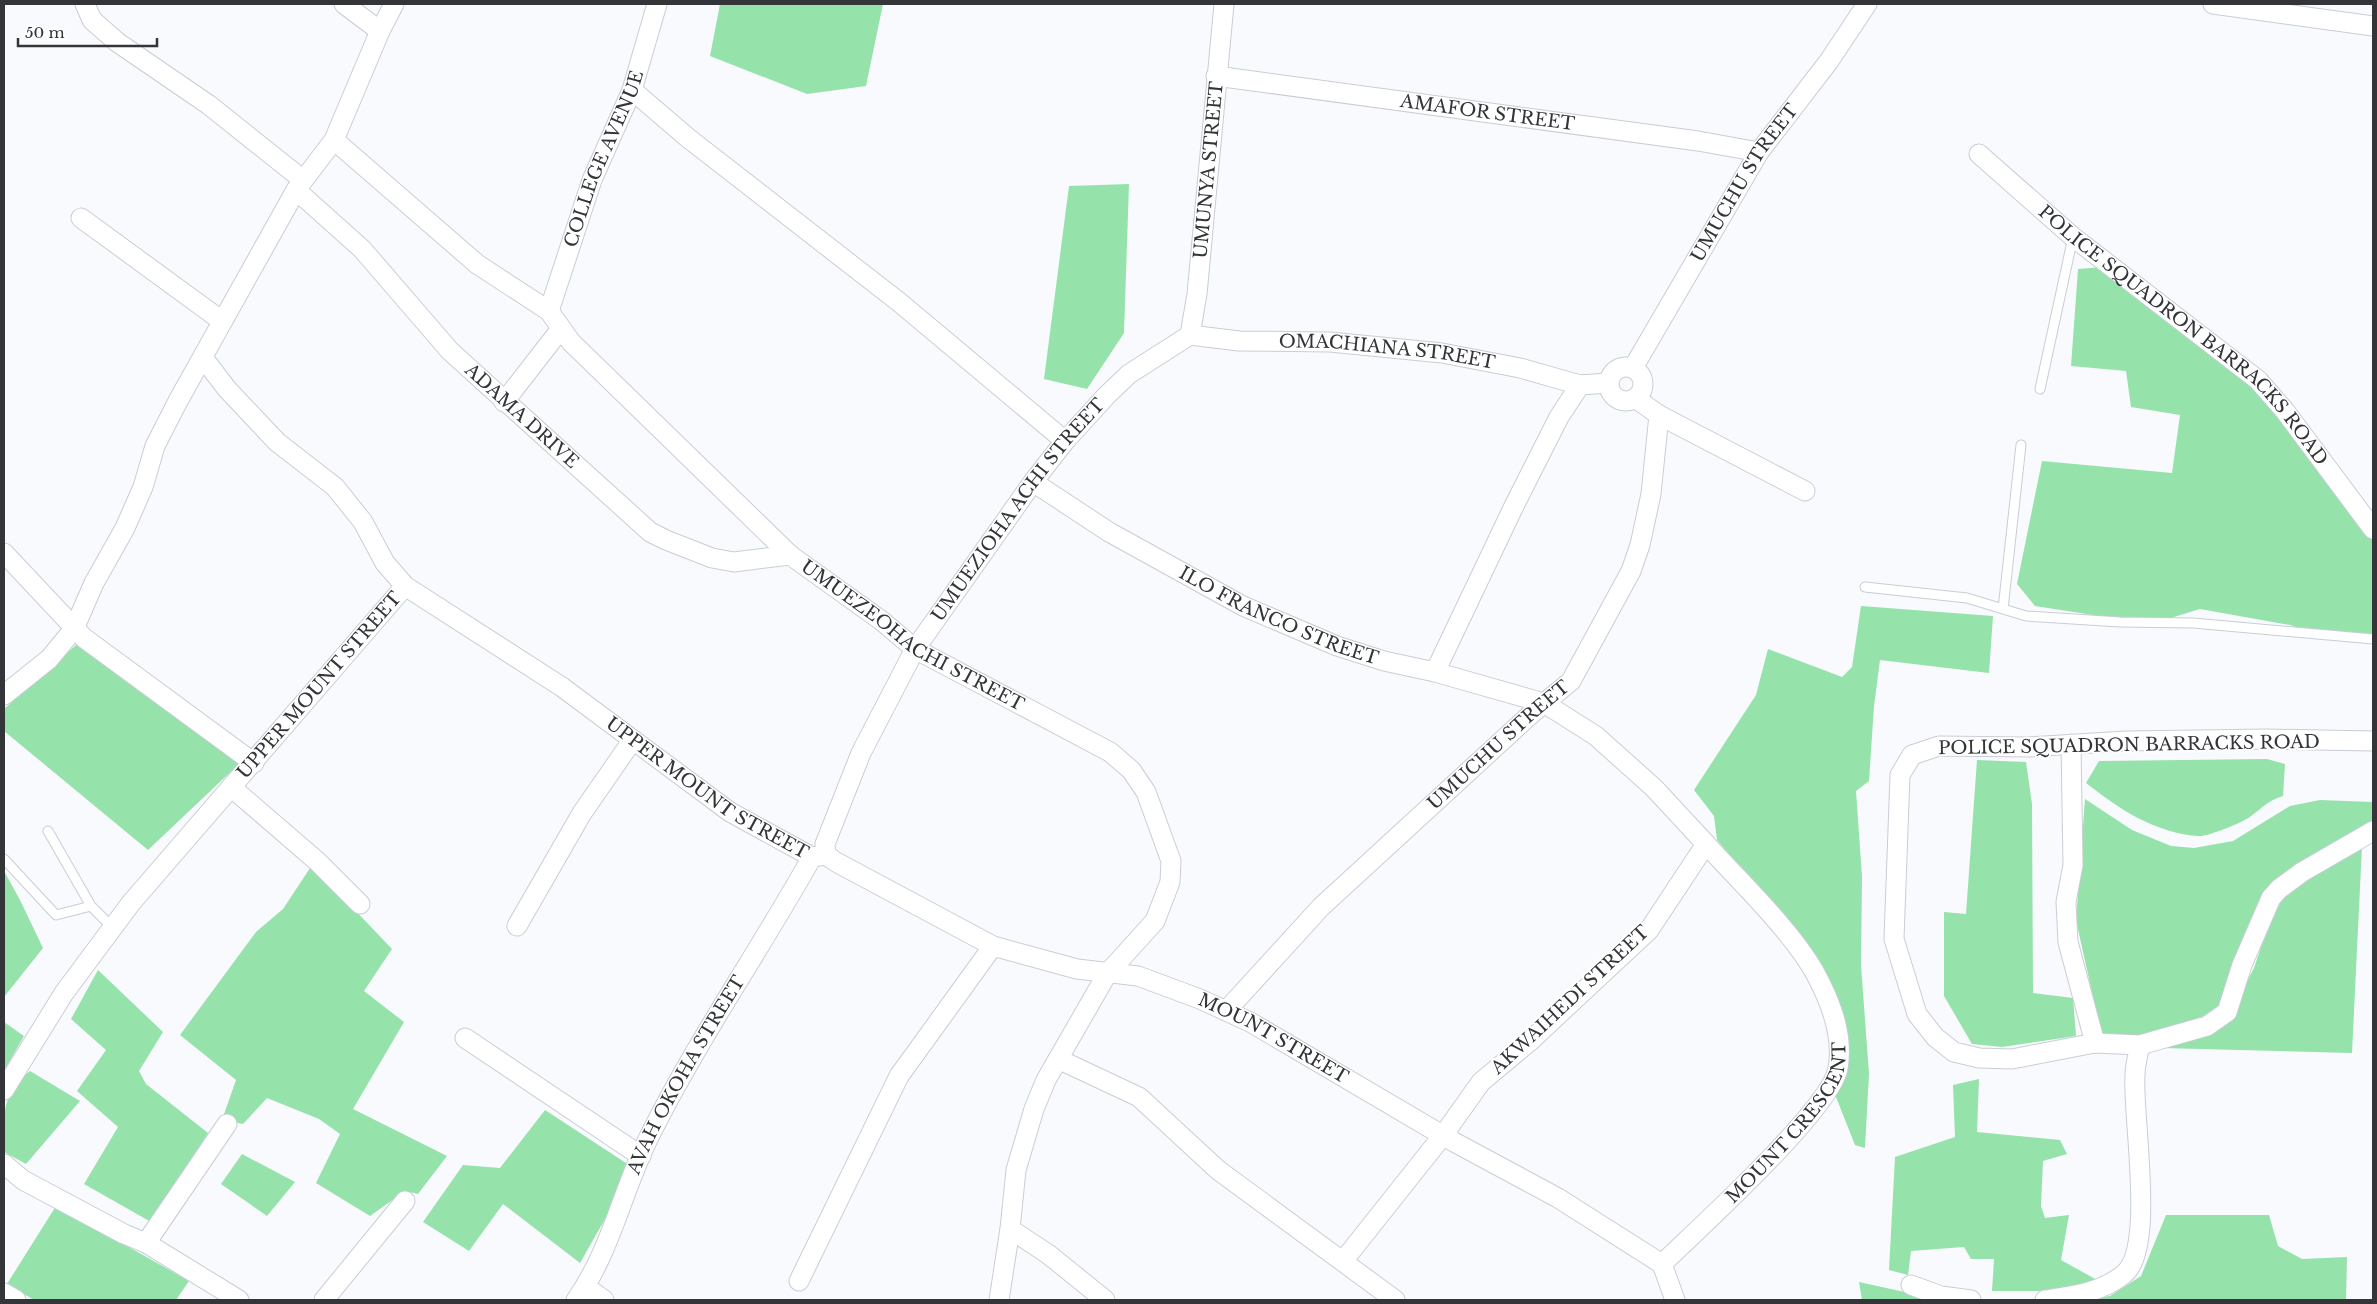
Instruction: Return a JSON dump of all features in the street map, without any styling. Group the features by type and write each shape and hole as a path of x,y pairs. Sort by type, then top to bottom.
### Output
{"street":[{"name":"ADAMA DRIVE","path":"85,4 92,20 117,42 209,105 300,185 362,249 432,332 504,402 650,532 712,558 734,562 790,556"},
{"path":"344,4 380,31"},
{"path":"4,695 48,659 74,629 94,583 125,528 143,486 155,446 178,401 204,359 222,321 300,185 334,140 380,31 394,4"},
{"name":"COLLEGE AVENUE","path":"549,311 592,180 632,90 657,4"},
{"name":"UMUNYA STREET","path":"1190,335 1197,294 1224,4"},
{"name":"UMUCHU STREET","path":"1633,368 1759,152 1829,61 1867,4"},
{"path":"2212,4 2373,26"},
{"name":"AMAFOR STREET","path":"1216,76 1698,140 1759,152"},
{"path":"632,90 688,138 899,302 1065,442"},
{"path":"334,140 477,264 549,311"},
{"name":"POLICE SQUADRON BARRACKS ROAD","path":"1979,154 2073,237 2258,380 2285,411 2373,529"},
{"path":"81,218 222,321"},
{"name":"UMUEZEOHACHI STREET","path":"549,311 560,330 634,406 790,556 882,621 915,649 1110,752 1131,770 1146,792 1171,861 1170,882 1155,921 1107,974 1046,1080 1028,1124 1016,1170 1010,1229 999,1300"},
{"path":"504,402 560,330"},
{"name":"OMACHIANA STREET","path":"1190,335 1239,341 1330,342 1442,353 1520,368 1580,385 1608,383"},
{"name":"UMUEZIOHA ACHI STREET","path":"819,856 861,753 915,649 1033,482 1065,442 1107,395 1129,374 1190,335"},
{"path":"204,359 227,389 277,442 335,487 363,522 385,563 405,586"},
{"path":"1626,366 1633,368 1641,374 1643,384 1640,394 1635,398 1625,401 1616,398 1609,390 1608,383 1611,374 1616,369 1626,366"},
{"path":"1435,672 1523,488 1559,417 1580,385"},
{"path":"1635,398 1659,415 1805,491"},
{"name":"UMUCHU STREET","path":"1226,1011 1321,907 1544,703 1571,681 1631,571 1640,545 1650,494 1659,415"},
{"name":"ILO FRANCO STREET","path":"1033,482 1110,532 1243,606 1336,646 1384,661 1435,672 1544,703"},
{"path":"4,553 74,629 254,763"},
{"name":"UPPER MOUNT STREET","path":"4,1090 64,993 112,928 178,846 254,763 405,586 562,687 632,741 730,812 819,856"},
{"path":"1544,703 1601,741 1654,788 1706,844"},
{"path":"517,926 582,813 632,741"},
{"name":"POLICE SQUADRON BARRACKS ROAD","path":"2373,741 2126,741 2028,747 1939,746 1912,755 1900,775 1894,939 1918,1014 1935,1037 1954,1052 1978,1058 2012,1060 2095,1043 2140,1045 2171,1038 2207,1026 2228,1012 2242,965 2271,898 2279,889 2302,872 2373,831"},
{"path":"2071,744 2073,865 2066,902 2068,942 2095,1043"},
{"path":"231,788 318,862 360,904"},
{"name":"AKWAIHEDI STREET","path":"1343,1261 1444,1134 1481,1082 1529,1042 1649,930 1706,844"},
{"name":"MOUNT CRESCENT","path":"1662,1264 1812,1113 1838,1070 1835,1020 1829,1000 1813,970 1788,936 1706,844"},
{"name":"MOUNT STREET","path":"819,856 836,862 992,946 1054,964 1107,974 1138,976 1226,1011 1272,1034 1470,1151 1558,1198 1662,1264"},
{"name":"AVAH OKOHA STREET","path":"581,1294 597,1264 641,1156 708,1030 819,856"},
{"path":"799,1281 899,1076 992,946"},
{"path":"465,1038 641,1156"},
{"path":"2045,1300 2084,1294 2108,1285 2125,1273 2136,1253 2140,1210 2140,1154 2134,1077 2140,1045"},
{"path":"1058,1059 1138,1097 1218,1170 1395,1300"},
{"path":"146,1243 226,1124"},
{"path":"4,1164 23,1180"},
{"path":"4,1170 124,1234 146,1243 239,1300"},
{"path":"324,1300 406,1201"},
{"path":"1010,1229 1048,1254 1105,1300"},
{"path":"1662,1264 1676,1300"},
{"path":"1911,1285 1941,1296 1971,1300"},
{"path":"4,1294 16,1300"},
{"path":"581,1294 604,1300"}],"lane":[{"path":"2040,389 2073,237"},
{"path":"2003,609 2021,445"},
{"path":"1864,588 1967,598 2026,616 2192,624 2373,639"},
{"path":"48,831 90,906 112,928"},
{"path":"4,859 56,915 90,906"}],"green space":[{"path":"720,4 883,4 866,86 807,94 710,56"},
{"path":"1129,184 1124,333 1087,389 1044,379 1069,186"},
{"path":"2103,267 2260,388 2373,537 2373,642 2329,639 2290,625 2200,609 2151,624 2035,606 2017,584 2042,461 2172,473 2180,415 2131,407 2126,371 2071,366 2078,269"},
{"path":"1861,606 1993,616 1989,673 1880,660 1874,706 1869,781 1856,791 1862,876 1861,965 1869,1074 1865,1148 1855,1145 1834,1092 1844,1040 1753,882 1717,840 1714,816 1694,790 1756,695 1768,649 1842,677 1852,667"},
{"path":"84,638 240,763 148,850 4,731 4,709"},
{"path":"2267,759 2285,764 2283,796 2270,802 2241,822 2202,836 2182,834 2152,825 2111,802 2086,783 2099,761"},
{"path":"1977,760 2026,762 2032,804 2033,993 2073,998 2076,1036 2002,1047 1972,1044 1944,996 1944,912 1966,914"},
{"path":"2085,799 2132,830 2171,846 2194,848 2233,841 2290,806 2320,800 2373,802 2373,824 2302,863 2216,1012 2145,1036 2101,1033 2076,920"},
{"path":"2362,846 2352,1053 2162,1048 2228,1019 2254,968 2275,906 2295,884"},
{"path":"312,865 392,949 364,991 404,1022 353,1109 447,1156 418,1194 405,1191 370,1216 316,1183 340,1134 319,1119 267,1098 243,1124 222,1120 236,1080 180,1035 256,932 283,909"},
{"path":"4,871 43,948 4,997"},
{"path":"98,970 163,1032 139,1071 146,1084 208,1133 151,1222 84,1184 118,1127 77,1091 106,1050 71,1019"},
{"path":"4,1022 24,1036 4,1071"},
{"path":"30,1071 80,1101 26,1164 4,1152 4,1117 13,1089"},
{"path":"1979,1079 1977,1132 2060,1140 2067,1154 2043,1161 2041,1206 2045,1218 2069,1215 2061,1260 2097,1280 2052,1291 1992,1291 1994,1259 1971,1259 1964,1247 1911,1251 1908,1275 1889,1270 1895,1157 1955,1137 1953,1085"},
{"path":"545,1110 629,1165 613,1205 580,1263 503,1204 469,1251 423,1222 463,1165 500,1168"},
{"path":"242,1154 295,1182 267,1216 221,1184"},
{"path":"56,1206 189,1281 176,1300 34,1300 7,1284"},
{"path":"2166,1215 2269,1215 2278,1246 2302,1259 2347,1257 2346,1300 2086,1300 2110,1296 2141,1276"},
{"path":"1859,1282 1941,1300 1862,1300"}]}
